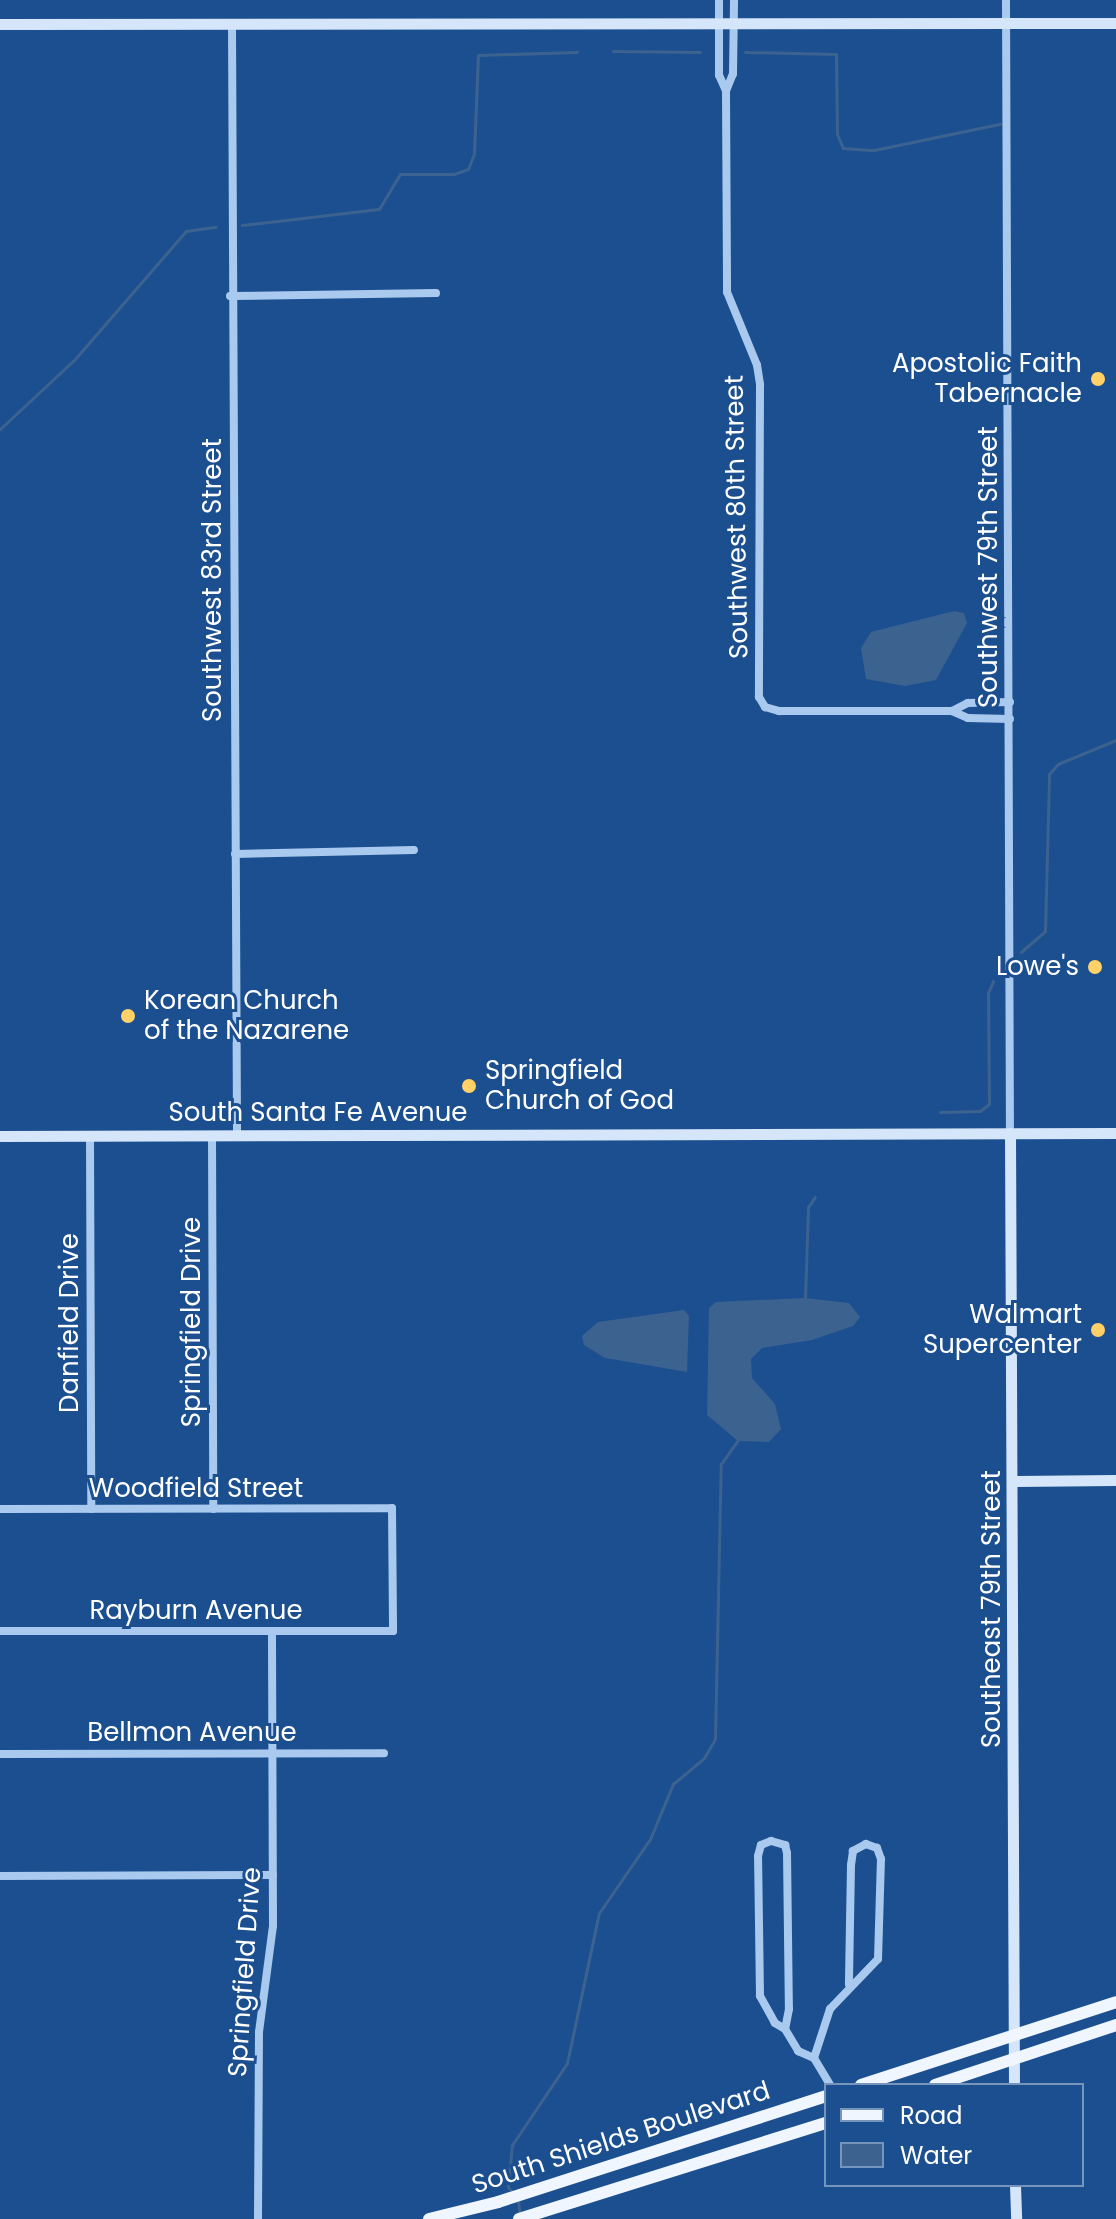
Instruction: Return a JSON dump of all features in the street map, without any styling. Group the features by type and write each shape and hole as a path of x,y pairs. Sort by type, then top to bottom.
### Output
{"main road":[{"path":"0,24 1116,23"},
{"name":"Southeast 79th Street","path":"1010,1133 1014,2083"},
{"name":"South Santa Fe Avenue","path":"0,1136 1116,1133"},
{"path":"1013,1481 1116,1480"},
{"path":"867,2083 1116,2002"},
{"path":"941,2083 1116,2025"},
{"name":"South Shields Boulevard","path":"429,2219 618,2164 824,2097"},
{"name":"South Shields Boulevard","path":"519,2219 824,2124"},
{"path":"618,2164 625,2184"},
{"path":"1015,2187 1016,2219"}],"street":[{"name":"Southwest 80th Street","path":"719,0 719,75 726,91"},
{"name":"Southwest 80th Street","path":"734,0 733,74 726,91 727,292 757,365 760,385 759,697 765,707 952,711"},
{"name":"Southwest 79th Street","path":"1006,0 1010,1133"},
{"name":"Southwest 83rd Street","path":"232,24 230,296 237,1136"},
{"path":"230,296 436,293"},
{"path":"952,711 968,703 1010,702"},
{"path":"952,711 968,718 1010,719"},
{"path":"235,854 414,850"},
{"name":"Springfield Drive","path":"212,1135 213,1509"},
{"name":"Danfield Drive","path":"90,1136 91,1509"},
{"name":"Woodfield Street","path":"0,1509 392,1508 393,1631"},
{"name":"Rayburn Avenue","path":"0,1631 393,1631"},
{"name":"Springfield Drive","path":"258,2219 258,2048 271,1964 272,1631"},
{"name":"Bellmon Avenue","path":"0,1754 384,1753"},
{"path":"785,2029 789,2009 787,1853 785,1845 771,1841 761,1845 758,1856 760,1996 775,2023 785,2029 798,2051 814,2058 829,2083"},
{"path":"814,2058 830,2009 849,1984 872,1969 880,1950 881,1859 874,1846 859,1846 851,1865 849,1984"},
{"path":"0,1876 273,1875"}],"water":[{"path":"954,611 964,613 967,623 936,680 905,686 866,679 861,648 871,632"},
{"path":"805,1298 849,1303 860,1317 853,1326 812,1340 762,1348 751,1359 752,1378 775,1404 781,1429 769,1442 738,1441 707,1415 709,1308 716,1302"},
{"path":"684,1310 689,1316 687,1372 605,1358 584,1345 582,1336 598,1322"}],"waterway":[{"path":"613,51 700,52"},
{"path":"242,225 379,209 400,174 454,174 468,169 474,154 478,55 577,52"},
{"path":"745,52 836,54 837,134 843,148 874,150 1000,124"},
{"path":"0,429 75,359 186,231 216,227"},
{"path":"1021,952 1045,931 1049,774 1058,764 1116,740"},
{"path":"940,1112 980,1111 989,1104 988,993 993,981"},
{"path":"805,1298 808,1207 815,1197"},
{"path":"514,2194 508,2187 512,2145 567,2063 599,1913 650,1839 673,1784 704,1758 715,1739 721,1464 739,1438"},
{"path":"518,2200 520,2217"}],"place":[{"name":"Apostolic Faith Tabernacle","path":"1098,379"},
{"name":"Lowe's","path":"1095,967"},
{"name":"Korean Church of the Nazarene","path":"128,1016"},
{"name":"Springfield Church of God","path":"469,1086"},
{"name":"Walmart Supercenter","path":"1098,1330"}]}
